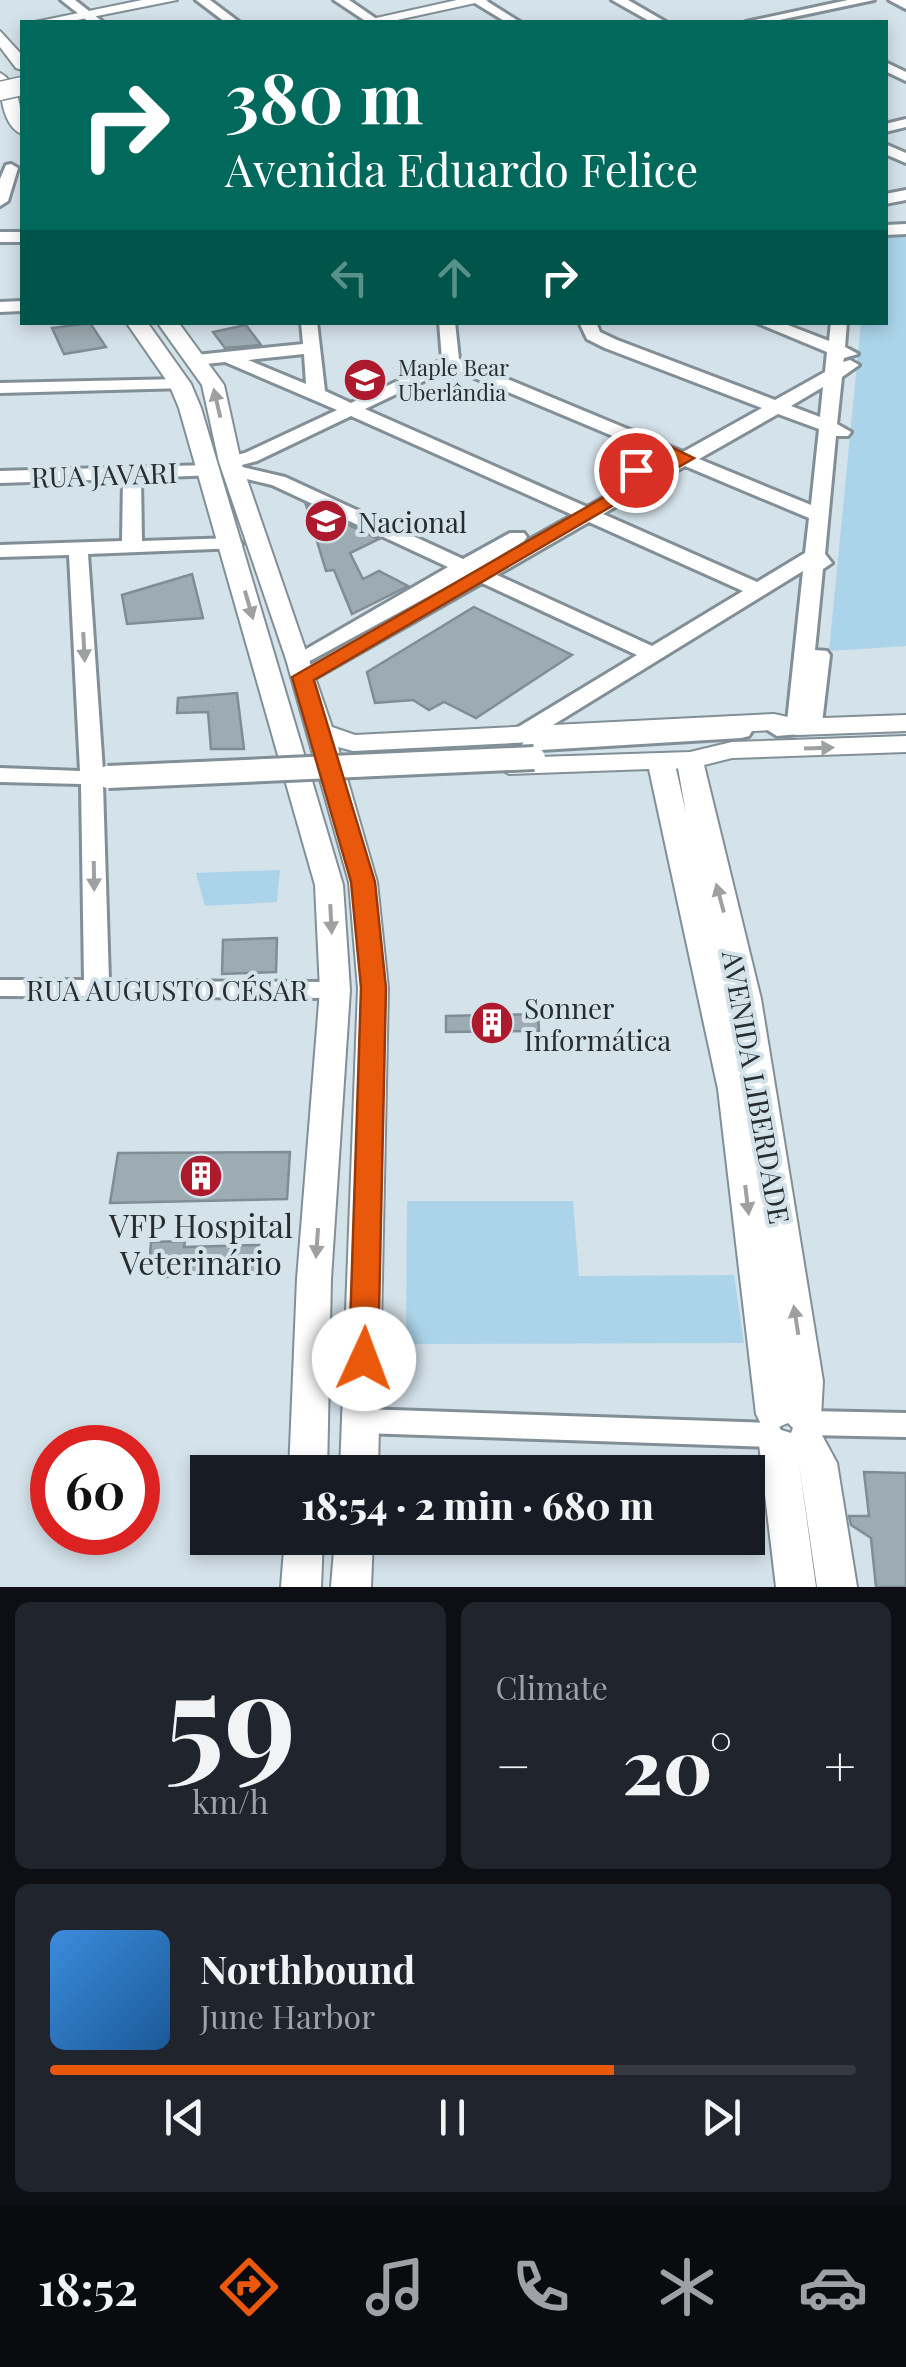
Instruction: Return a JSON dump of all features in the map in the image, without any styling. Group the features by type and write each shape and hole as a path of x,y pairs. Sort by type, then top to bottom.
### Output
{"main road":[{"path":"92,18 169,0"},
{"path":"381,20 478,0"},
{"path":"0,33 20,62"},
{"path":"0,78 20,123"},
{"path":"139,325 188,372"},
{"path":"168,325 301,668 363,882 373,988 360,1455"},
{"path":"224,468 232,544 329,886 335,990 314,1279 309,1455"},
{"path":"319,732 354,743 420,740 528,747 774,722 805,727 906,723"},
{"path":"420,740 402,748 397,755 421,770"},
{"path":"338,797 368,774 675,760 732,750 906,744"},
{"name":"AVENIDA LIBERDADE","path":"675,760 720,958 746,999 805,1380 795,1428 796,1587"},
{"name":"AVENIDA LIBERDADE","path":"795,1428 818,1463 838,1587"},
{"path":"301,1587 303,1555"},
{"path":"351,1587 353,1555"}],"street":[{"path":"67,0 92,18"},
{"path":"202,0 230,20"},
{"path":"340,0 368,20"},
{"path":"478,0 511,20"},
{"path":"618,0 656,20"},
{"path":"755,0 793,19 868,0"},
{"path":"895,0 906,5"},
{"path":"0,200 11,168"},
{"path":"309,325 316,394"},
{"path":"446,325 451,362"},
{"path":"588,325 593,335 610,344 836,430"},
{"path":"769,325 842,361"},
{"path":"805,727 842,361 839,325"},
{"path":"301,668 842,361 853,325"},
{"path":"0,388 188,372 223,356 311,348"},
{"path":"223,356 756,589"},
{"path":"224,468 451,362 820,516"},
{"path":"822,561 820,516 836,430"},
{"path":"224,468 278,480 652,654"},
{"name":"RUA JAVARI","path":"0,477 224,468"},
{"path":"132,474 132,548"},
{"path":"0,551 232,544"},
{"path":"78,550 99,772 97,988"},
{"path":"528,747 652,654 756,589 822,561"},
{"path":"0,775 528,747 732,750"},
{"name":"RUA AUGUSTO CÉSAR","path":"0,988 335,990"},
{"path":"363,1421 712,1430 906,1426"}],"shaded area":[{"path":"906,236 906,646 829,651 861,325 888,325 888,237"},
{"path":"280,870 277,902 205,906 196,873"},
{"path":"407,1201 573,1201 579,1276 734,1275 744,1343 406,1344"}],"building":[{"path":"91,325 106,347 64,354 52,328"},
{"path":"246,325 261,345 225,348 213,332"},
{"path":"306,505 379,539 350,553 363,579 379,571 408,586 352,614 334,570 326,571"},
{"path":"192,574 203,618 127,624 122,595"},
{"path":"474,607 572,655 476,718 444,702 429,710 413,700 375,703 367,672"},
{"path":"237,693 244,749 211,749 208,712 177,713 178,698"},
{"path":"277,938 276,972 222,974 223,940"},
{"name":"Sonner Informática","path":"538,1014 539,1031 446,1032 446,1016"},
{"name":"VFP Hospital Veterinário","path":"290,1152 287,1199 110,1203 118,1153"},
{"path":"185,1241 184,1247 259,1245 257,1275 160,1277 161,1267 149,1268 151,1242"},
{"path":"864,1472 906,1473 906,1587 876,1587 871,1538 851,1525 849,1516 869,1516"}],"place":[{"name":"Maple Bear Uberlândia","path":"365,380"},
{"name":"Nacional","path":"326,521"},
{"name":"Sonner Informática","path":"492,1023"},
{"name":"VFP Hospital Veterinário","path":"201,1176"}],"route":[{"path":"364,1359 373,988 363,882 302,677 685,458 669,452 636,470"}]}
